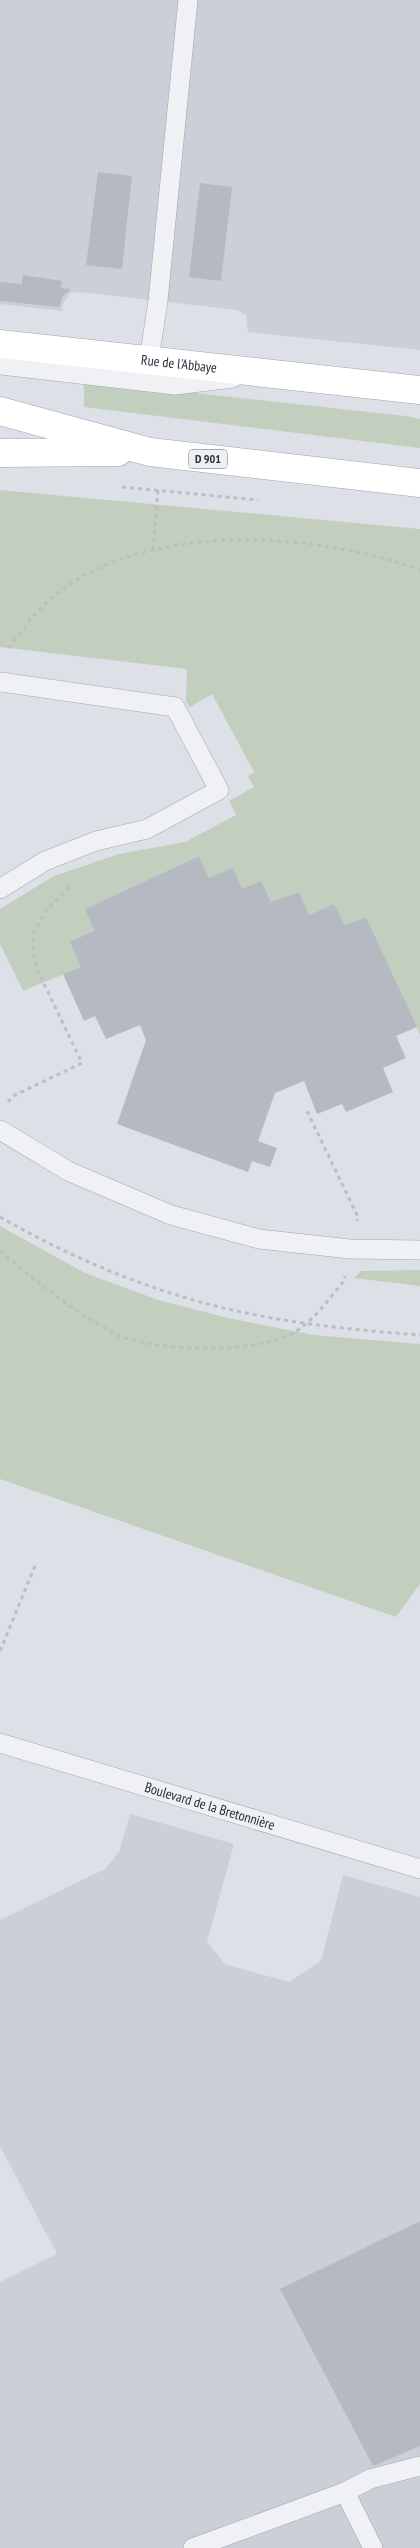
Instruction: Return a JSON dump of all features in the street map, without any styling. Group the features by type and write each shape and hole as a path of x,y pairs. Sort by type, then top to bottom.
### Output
{"main road":[{"name":"Rue de l'Abbaye","path":"0,344 420,390"},
{"name":"Rue de l'Abbaye","path":"357,382 420,397"},
{"name":"D 901","path":"0,411 150,452"},
{"name":"D 901","path":"0,453 150,452 420,483"}],"lane":[{"path":"149,360 158,301 188,0"},
{"path":"0,365 175,384 274,373"},
{"path":"0,682 175,707 219,790 146,829 96,841 45,861 0,889"},
{"path":"0,1130 68,1171 171,1216 259,1239 350,1249 420,1250"},
{"name":"Boulevard de la Bretonnière","path":"0,1743 420,1869"},
{"path":"193,2548 345,2492 370,2479 420,2466"},
{"path":"345,2492 373,2548"}],"path":[{"path":"119,486 265,501"},
{"path":"153,550 158,490"},
{"path":"9,648 43,606 74,582 111,564 153,550 242,539 311,543 371,555 420,570"},
{"path":"20,1094 82,1063 37,969 32,951 34,932 47,910 75,880"},
{"path":"307,1111 358,1217"},
{"path":"0,1217 55,1247 139,1282 220,1307 307,1323 420,1335"},
{"path":"0,1251 74,1311 124,1338 190,1349 225,1347 261,1343 286,1336 307,1323"},
{"path":"0,1651 35,1566"}],"shaded area":[{"path":"0,0 420,0 420,350 248,332 246,315 237,310 80,292 70,293 63,304 62,311 0,304"},
{"path":"130,1814 234,1844 207,1942 225,1964 289,1982 321,1961 343,1875 420,1897 420,2548 0,2548 0,2282 57,2254 0,2146 0,1920 105,1869 119,1852"}],"green space":[{"path":"84,381 406,416 420,419 420,448 84,407"},
{"path":"0,490 420,529 420,1035 366,917 345,925 334,904 309,915 299,892 271,902 261,882 242,889 232,869 209,878 199,856 85,909 94,931 81,967 23,991 0,944 0,909 54,876 119,854 185,842 236,815 229,801 254,787 248,776 254,772 212,694 190,707 186,702 187,669 0,647"},
{"path":"0,1226 85,1273 158,1300 228,1318 314,1335 420,1344 420,1584 396,1617 0,1479"},
{"path":"420,1270 420,1286 354,1278 361,1271"}],"building":[{"path":"98,172 132,176 122,269 86,265"},
{"path":"200,183 232,187 221,281 189,277"},
{"path":"23,275 62,281 61,288 71,289 63,296 59,307 0,301 0,282 22,284"},
{"path":"199,856 209,878 233,868 242,889 261,881 271,902 299,892 309,915 334,904 345,925 366,917 417,1027 396,1036 406,1058 383,1068 393,1092 346,1112 342,1104 317,1114 304,1081 275,1093 258,1141 277,1148 270,1167 252,1161 248,1172 117,1124 146,1040 140,1025 106,1039 95,1016 84,1021 63,974 81,967 70,942 94,931 85,909"},
{"path":"420,2221 420,2446 373,2466 280,2289"}]}
